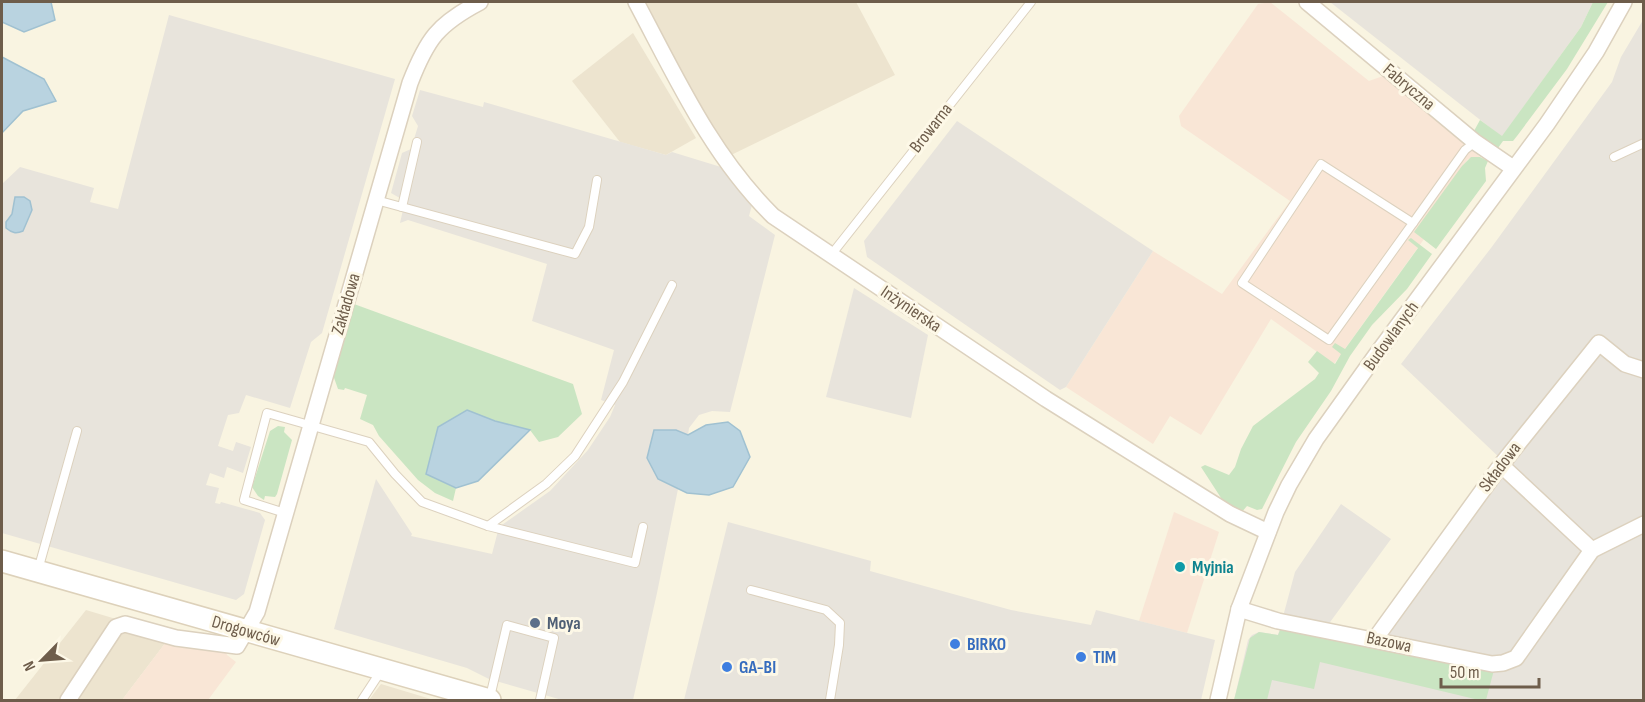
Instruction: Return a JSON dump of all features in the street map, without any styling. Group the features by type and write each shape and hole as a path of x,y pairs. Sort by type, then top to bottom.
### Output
{"main road":[{"name":"Drogowców","path":"2,561 490,700"}],"street":[{"name":"Zakładowa","path":"246,630 257,612 410,83 423,51 437,31 448,20 480,2"},
{"name":"Inżynierska","path":"636,2 712,142 751,195 772,216 1112,440 1230,514 1268,532"},
{"name":"Fabryczna","path":"1306,2 1474,142 1514,168"},
{"name":"Budowlanych","path":"1218,700 1239,609 1268,532 1289,485 1317,439 1376,355 1547,124 1596,52 1624,2"},
{"name":"Składowa","path":"1375,639 1501,465 1599,343 1625,364 1644,370"},
{"path":"1501,465 1592,550"},
{"name":"Bazowa","path":"1239,609 1278,621 1492,664 1503,663 1516,658 1592,550 1644,524"},
{"path":"68,700 116,627 120,625 125,624 176,638 237,646 246,630"}],"lane":[{"name":"Browarna","path":"831,255 1031,2"},
{"path":"402,207 417,142"},
{"path":"1413,223 1321,164 1242,283 1329,340 1413,223 1465,150 1474,142"},
{"path":"1614,157 1644,143"},
{"path":"376,200 575,254 589,227 597,180"},
{"path":"488,526 546,484 575,456 623,382 672,285"},
{"path":"285,513 244,500 267,413 369,441 395,474 422,502 488,526 635,563 643,527"},
{"path":"38,572 77,431"},
{"path":"751,590 826,610 840,624 830,700"},
{"path":"490,700 507,625 554,638 540,700"},
{"path":"362,700 381,669"}],"shaded area":[{"path":"646,2 856,2 895,75 729,156 681,71"},
{"path":"1270,2 1369,81 1383,76 1480,157 1468,159 1431,209 1427,235 1334,364 1271,319 1201,435 1170,416 1153,444 1066,387 1153,251 1222,294 1290,201 1181,126 1179,116 1258,4"},
{"path":"1330,2 1593,2 1581,27 1502,137"},
{"path":"169,15 395,79 322,333 311,342 290,408 246,395 239,413 228,415 218,446 233,451 236,442 251,447 243,473 227,467 224,478 210,473 206,485 219,488 215,503 220,504 221,502 260,513 265,520 244,594 236,600 2,533 2,184 20,167 94,188 90,202 118,209"},
{"path":"1643,20 1643,700 1234,700 1248,640 1259,632 1278,635 1295,572 1341,504 1391,539 1325,629 1375,638 1503,461 1401,364 1491,248 1612,82 1621,57"},
{"path":"633,33 696,138 666,155 620,142 572,81"},
{"path":"420,90 483,107 484,102 666,155 672,152 721,167 752,205 749,216 775,235 730,412 712,411 699,415 689,428 688,435 676,430 658,479 678,489 633,700 562,700 489,679 467,668 334,629 376,479 412,534 411,536 492,554 499,527 550,491 588,450 610,417 615,405 601,400 614,350 532,321 547,264 408,220 400,223 405,201 391,193 402,153 411,149 418,126 412,116"},
{"path":"957,121 1153,251 1066,387 1060,390 867,257 864,241"},
{"path":"854,288 928,335 911,418 826,397"},
{"path":"1174,512 1219,532 1187,633 1139,621"},
{"path":"728,522 871,561 870,571 1011,610 1091,625 1096,610 1215,640 1201,700 684,700"},
{"path":"86,610 116,619 112,625 166,642 122,700 15,700"},
{"path":"166,642 226,651 227,655 236,662 208,700 122,700"},
{"path":"381,684 434,700 369,700"}],"green space":[{"path":"1593,2 1608,2 1567,69 1513,141 1503,141 1498,148 1474,131 1480,120 1502,136 1581,27"},
{"path":"1471,157 1480,157 1488,161 1485,168 1486,181 1436,249 1414,232"},
{"path":"1411,238 1432,254 1407,289 1372,325 1350,356 1331,391 1296,442 1262,509 1257,510 1247,506 1241,513 1223,501 1201,467 1205,465 1229,475 1235,467 1253,426 1315,379 1319,373 1308,362 1317,351 1335,364 1341,354 1332,347 1335,343 1345,349 1418,248 1408,240"},
{"path":"354,304 573,384 582,414 558,437 539,442 530,430 495,421 467,410 426,474 456,488 453,501 435,493 418,480 379,436 373,425 360,419 367,395 345,388 344,390 338,389 333,375"},
{"path":"278,426 285,427 284,432 292,440 277,494 275,497 265,496 264,500 252,487 270,431"},
{"path":"1281,628 1459,665 1494,670 1486,700 1320,662 1314,689 1272,680 1267,700 1234,700 1250,638 1259,632 1278,635"}],"water":[{"path":"2,2 51,2 55,20 24,32 2,22"},
{"path":"2,57 44,79 56,101 23,111 2,133"},
{"path":"15,197 24,197 30,201 32,210 23,231 16,233 6,228 6,222 12,214"},
{"path":"467,410 495,421 530,430 478,481 456,488 426,474 438,427"},
{"path":"728,422 740,431 750,457 733,487 709,495 687,493 658,479 647,458 654,430 676,430 688,435 706,425"}],"place":[{"name":"Myjnia","path":"1180,567"},
{"name":"Moya","path":"535,623"},
{"name":"BIRKO","path":"955,644"},
{"name":"TIM","path":"1081,657"},
{"name":"GA-BI","path":"727,667"}]}
